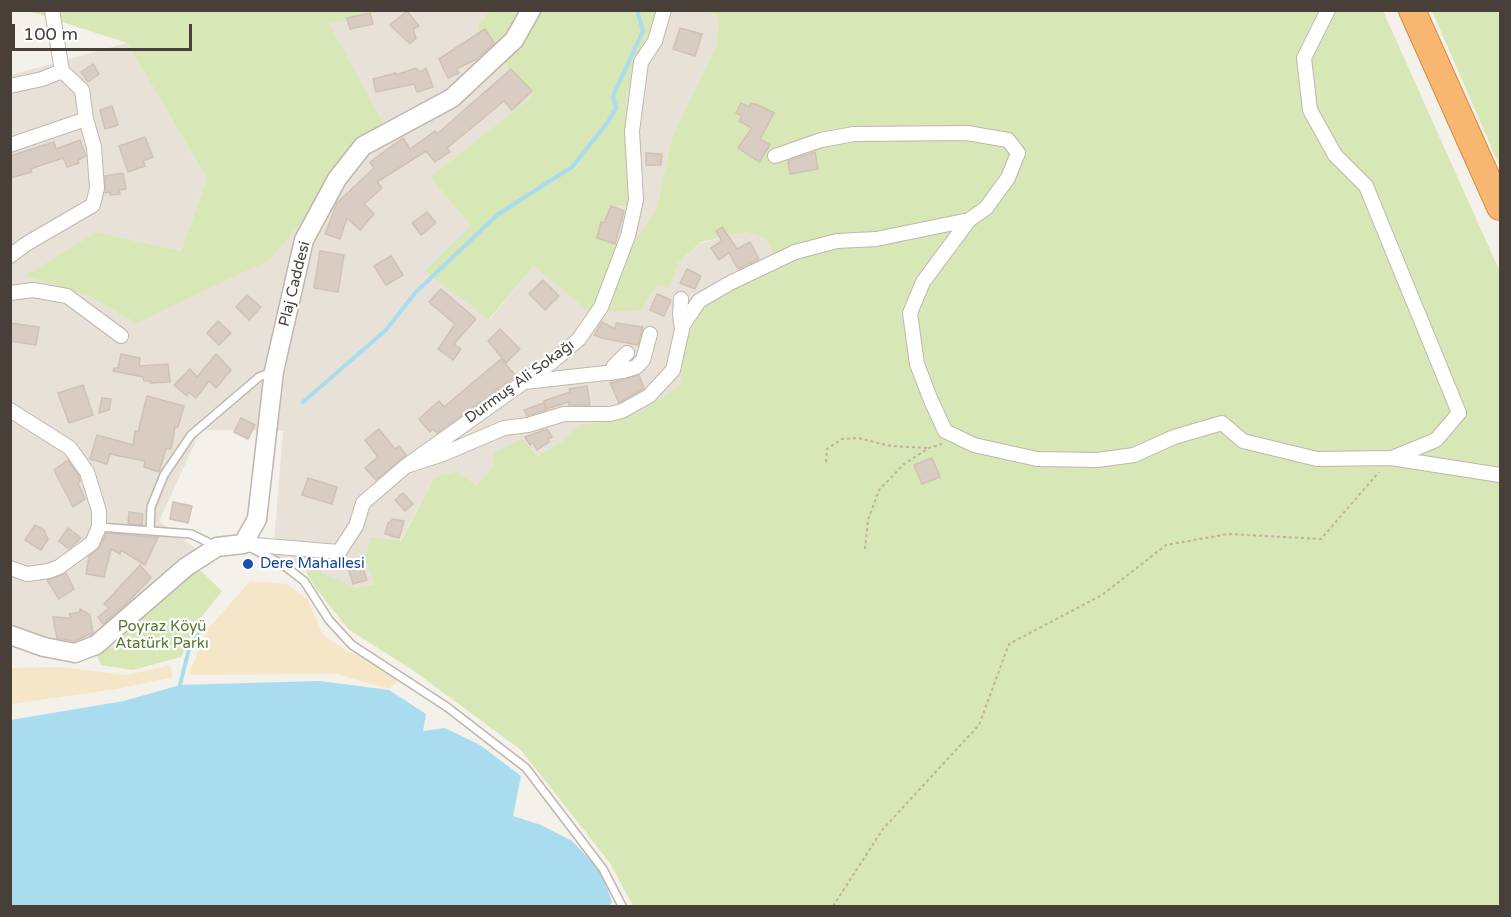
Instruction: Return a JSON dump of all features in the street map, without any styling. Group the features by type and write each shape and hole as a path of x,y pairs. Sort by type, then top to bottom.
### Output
{"highway":[{"path":"1412,10 1500,207"}],"street":[{"path":"10,256 26,244 93,205 97,188 94,147 81,90 62,71 52,10"},
{"name":"Plaj Caddesi","path":"243,544 257,519 274,371 304,240 337,179 363,146 452,98 514,40 531,10"},
{"name":"Durmuş Ali Sokağı","path":"243,544 339,552 356,526 363,503 406,466 552,362 579,339 601,308 628,236 636,200 632,131 641,62 656,41 664,10"},
{"path":"1328,10 1304,58 1310,110 1335,154 1366,186 1459,413 1436,440 1391,458"},
{"path":"10,86 42,79 62,71"},
{"path":"10,145 86,119"},
{"path":"776,156 820,140 854,134 968,133 1008,140 1018,153 1008,178 986,208 969,220 923,282 910,313 917,364 945,431 975,445 1037,459 1097,460 1134,454 1174,437 1222,423 1243,441 1317,459 1391,458 1500,475"},
{"path":"406,466 443,454 504,428 528,425 564,414 610,414 621,411 649,396 673,370 682,329 699,302 730,283 795,252 837,241 876,239 969,220"},
{"path":"10,293 33,290 67,296 121,336"},
{"path":"681,299 682,329"},
{"path":"523,382 623,372 636,367 643,360 650,334"},
{"path":"611,373 614,366 627,353"},
{"path":"10,410 70,448 87,472 99,512 99,526 92,543 59,567 49,572 27,574 10,568"},
{"path":"10,635 44,647 75,653 96,645 186,567 217,547 243,544"}],"lane":[{"path":"150,531 152,507 164,475 191,435 259,377 274,371"},
{"path":"99,526 191,534 217,547"},
{"path":"243,544 282,564 304,581 328,620 352,645 447,707 526,768 603,869 622,906"}],"path":[{"path":"826,462 827,449 842,439 858,438 891,446 929,448 904,464 879,490 868,520 865,549"},
{"path":"833,906 884,829 979,725 1009,644 1102,595 1166,545 1228,534 1321,539 1391,458"}],"shaded area":[{"path":"379,11 489,11 477,29 531,97 430,177 471,226 490,319 534,266 657,284 669,289 678,263 701,243 746,232 766,239 780,265 682,364 681,385 640,412 614,421 581,424 562,441 538,456 522,439 477,485 456,471 435,477 400,541 365,559 374,584 357,588 273,555 283,431 201,430 159,521 196,549 82,656 11,643 11,75 127,43 207,178 181,251 96,232 26,276 89,296 136,323 328,24 373,15"},
{"path":"656,11 703,11 721,16 716,47 672,137 656,211 630,249 601,240 612,207 630,205 631,126 625,98"}],"green space":[{"path":"29,11 379,11 373,15 329,24 384,125 269,260 136,323 89,296 25,276 96,232 181,251 207,178 127,43"},
{"path":"489,11 656,11 625,98 631,126 630,205 612,207 602,240 629,249 656,211 672,137 716,47 720,16 703,11 1383,11 1500,272 1500,906 633,906 610,863 521,750 414,671 348,629 315,587 305,566 357,588 374,584 365,559 371,537 401,541 435,477 456,471 477,485 493,468 494,453 522,439 538,456 562,441 581,424 614,421 640,412 680,385 685,341 700,313 715,296 779,265 766,239 746,232 701,242 678,263 669,289 657,284 641,310 590,312 534,266 489,319 425,271 471,226 430,177 531,97 477,28"},
{"path":"1432,11 1500,11 1500,167 1463,82"},
{"name":"Poyraz Köyü Atatürk Parkı","path":"201,571 222,591 199,620 181,657 133,670 101,665 96,653 113,646 183,578"}],"sand":[{"path":"250,581 287,584 307,599 323,635 348,652 374,661 398,680 389,689 337,674 188,675 208,629"},
{"path":"170,665 173,677 117,689 11,704 11,668 61,667 127,675"}],"water":[{"path":"319,681 389,690 426,714 423,731 445,728 480,745 521,776 513,816 541,825 572,841 601,871 612,902 609,906 11,906 11,720 124,701 180,685"}],"building":[{"path":"407,11 419,26 413,29 416,38 410,44 390,25"},
{"path":"370,13 373,24 350,29 347,18"},
{"path":"680,28 702,34 695,56 673,49"},
{"path":"485,29 494,43 477,59 456,69 459,73 448,78 439,59"},
{"path":"93,64 99,74 88,82 81,72"},
{"path":"416,68 420,72 426,68 433,87 417,92 414,84 376,92 373,79 396,73 396,75"},
{"path":"511,69 532,91 512,110 504,101 447,148 450,152 435,162 426,151 377,182 382,188 364,204 374,214 360,230 347,218 340,239 325,234 337,203 374,168 370,162 403,138 410,149 435,131 437,134"},
{"path":"741,103 749,107 751,103 758,105 774,113 760,139 770,145 759,162 738,148 752,128 739,121 742,116 736,113"},
{"path":"112,106 118,125 105,129 100,110"},
{"path":"145,137 153,157 143,161 145,166 128,172 119,146"},
{"path":"80,140 86,156 78,160 79,163 67,167 63,158 30,169 32,172 10,178 10,156 54,142 56,149"},
{"path":"815,152 818,169 790,174 788,161"},
{"path":"646,153 662,154 661,165 646,165"},
{"path":"123,173 126,189 119,190 120,194 105,193 105,176"},
{"path":"611,206 624,211 615,244 597,238 601,222 604,223"},
{"path":"427,212 436,223 421,235 412,223"},
{"path":"722,227 737,249 750,242 759,259 738,269 729,253 719,260 711,248 722,241 716,231"},
{"path":"320,251 344,255 338,292 314,288"},
{"path":"391,256 403,275 386,285 374,266"},
{"path":"687,269 701,276 695,289 680,283"},
{"path":"543,280 559,296 545,310 529,294"},
{"path":"441,289 476,319 454,344 461,349 453,360 438,349 455,324 429,302"},
{"path":"657,294 671,300 664,316 650,310"},
{"path":"247,295 261,307 249,320 236,307"},
{"path":"218,321 231,333 219,345 207,333"},
{"path":"602,322 615,329 616,323 643,327 638,345 594,335"},
{"path":"10,323 39,327 36,345 10,341"},
{"path":"500,329 520,349 506,363 488,341"},
{"path":"121,354 140,358 139,366 168,364 170,382 150,383 151,381 144,381 143,377 113,371 114,368 118,368"},
{"path":"216,354 231,370 216,388 209,381 196,398 188,392 187,396 174,385 190,369 197,377"},
{"path":"501,359 516,376 437,433 433,429 430,432 419,419 439,401 444,407"},
{"path":"639,375 644,388 619,403 610,383"},
{"path":"83,385 93,415 69,423 58,393"},
{"path":"587,386 590,405 569,405 568,402 547,409 544,401 570,392 569,389"},
{"path":"147,396 184,406 178,427 175,427 171,449 166,449 159,472 144,467 145,461 110,454 107,464 90,459 97,435 133,445 135,431 138,432"},
{"path":"102,398 111,399 109,410 99,413"},
{"path":"544,403 546,410 527,416 524,410"},
{"path":"241,418 255,425 248,439 234,432"},
{"path":"379,429 395,449 399,446 406,455 376,480 365,468 378,457 365,440"},
{"path":"547,429 552,437 548,439 549,442 537,450 533,443 530,445 525,437"},
{"path":"932,458 940,477 922,484 914,465"},
{"path":"68,460 79,476 78,483 85,499 73,507 54,470"},
{"path":"308,478 337,487 332,504 302,495"},
{"path":"403,493 413,504 405,511 395,500"},
{"path":"173,502 192,506 188,523 170,519"},
{"path":"129,512 143,514 142,525 128,524"},
{"path":"393,519 404,521 399,538 385,534 388,523"},
{"path":"35,525 44,530 48,539 41,550 25,540"},
{"path":"68,528 81,538 69,549 59,541"},
{"path":"106,533 158,537 145,565 121,550 120,554 111,549 104,577 86,574 89,556 100,547"},
{"path":"361,563 367,580 353,584 348,567"},
{"path":"140,565 151,578 103,624 98,617 109,608 104,604"},
{"path":"66,573 74,589 59,599 47,580"},
{"path":"80,609 90,615 93,633 74,641 57,638 53,617 72,618 69,614 80,612"}],"waterway":[{"path":"303,402 386,330 415,293 497,215 572,167 608,122 616,108 613,96 643,31 637,10"},
{"path":"180,685 189,649 205,623"}],"place":[{"name":"Dere Mahallesi","path":"248,564"}]}
